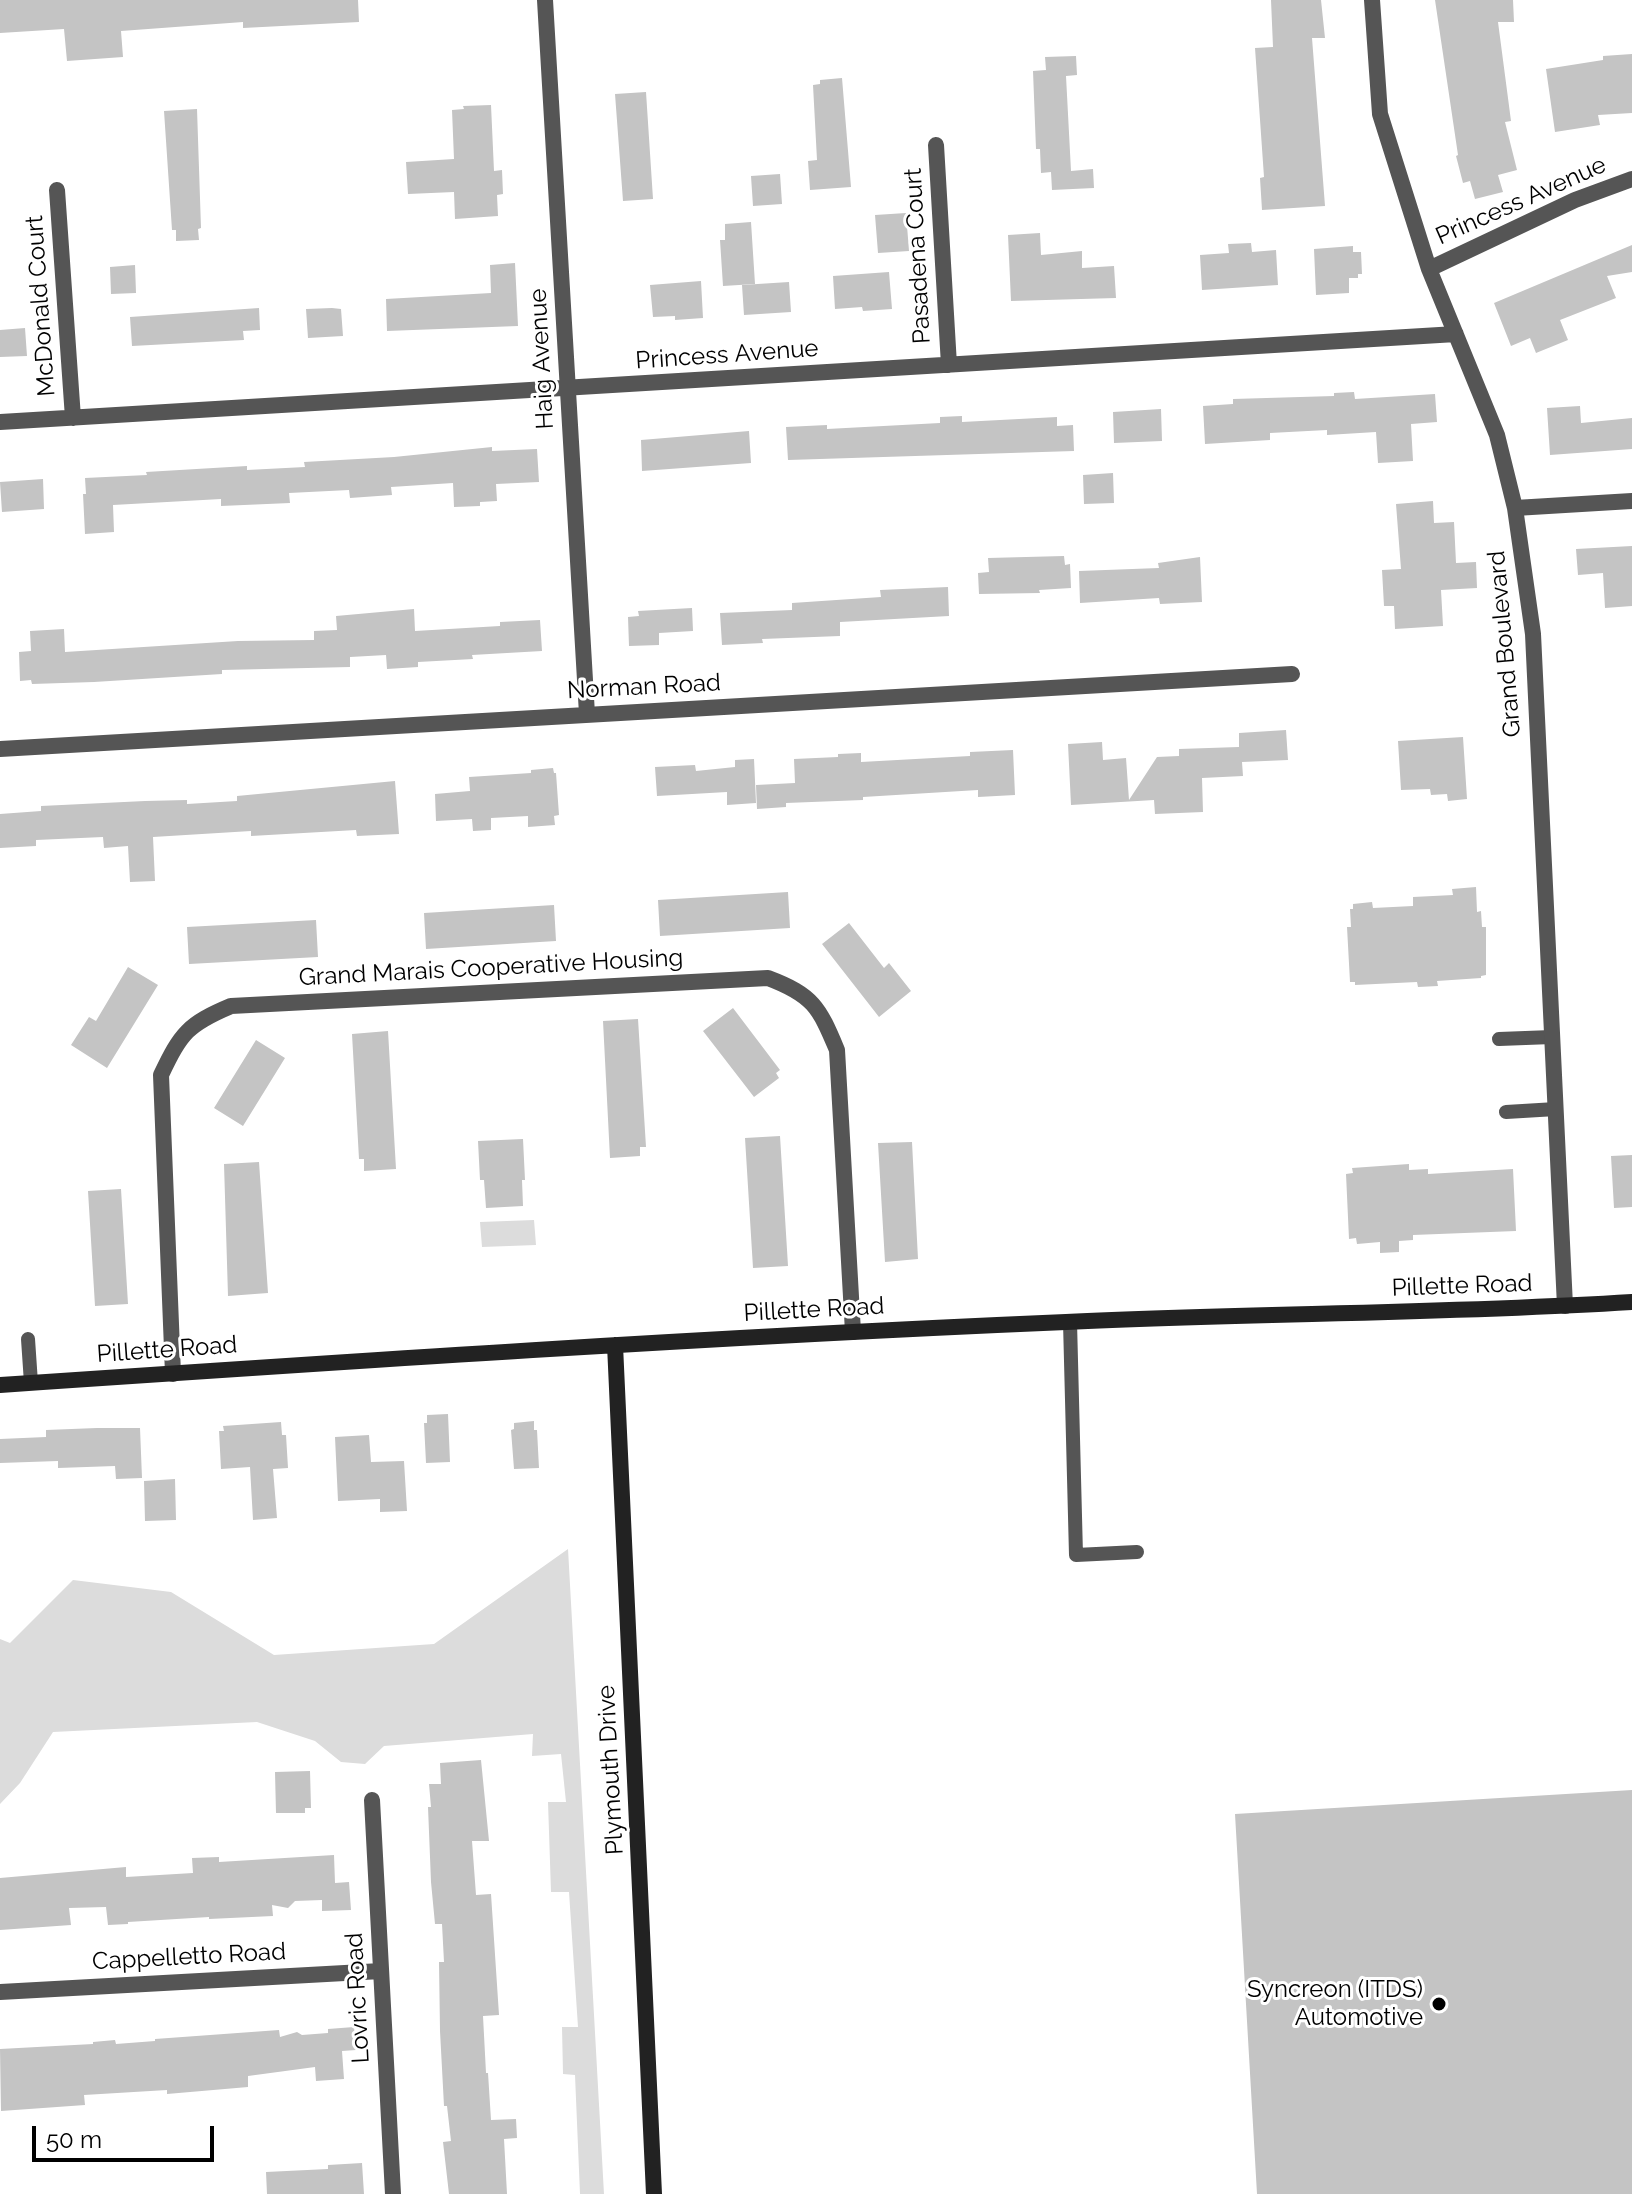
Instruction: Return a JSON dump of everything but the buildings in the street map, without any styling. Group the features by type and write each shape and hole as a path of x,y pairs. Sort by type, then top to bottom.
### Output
{"street":[{"name":"Haig Avenue","path":"545,0 587,714"},
{"name":"Grand Boulevard","path":"1372,0 1380,114 1429,269 1497,435 1515,508 1533,634 1565,1306"},
{"name":"Pasadena Court","path":"936,145 949,365"},
{"name":"Princess Avenue","path":"1429,269 1575,200 1632,179"},
{"name":"McDonald Court","path":"57,190 73,418"},
{"name":"Princess Avenue","path":"0,422 1456,334"},
{"path":"1515,508 1632,501"},
{"name":"Norman Road","path":"0,749 1292,674"},
{"name":"Grand Marais Cooperative Housing","path":"173,1374 161,1075 176,1044 200,1019 231,1006 768,978 797,989 820,1011 837,1050 853,1332"},
{"name":"Pillette Road","path":"0,1385 853,1332 1632,1302"},
{"name":"Plymouth Drive","path":"615,1345 654,2194"},
{"name":"Lovric Road","path":"372,1800 393,2194"},
{"name":"Cappelletto Road","path":"0,1992 381,1971"}],"lane":[{"path":"1499,1039 1552,1037"},
{"path":"1506,1112 1556,1109"},
{"path":"1070,1322 1076,1555 1137,1552"},
{"path":"28,1339 31,1383"}],"shaded area":[{"path":"534,1220 536,1245 482,1247 480,1222"},
{"path":"568,1549 604,2194 580,2194 575,2075 563,2074 562,2027 578,2027 569,1892 551,1892 548,1802 566,1802 561,1754 532,1756 533,1734 384,1746 365,1764 341,1762 315,1741 257,1722 53,1732 20,1783 0,1804 0,1639 10,1643 73,1580 171,1592 274,1655 434,1644"}],"place":[{"name":"Syncreon (ITDS) Automotive","path":"1439,2004"}]}
